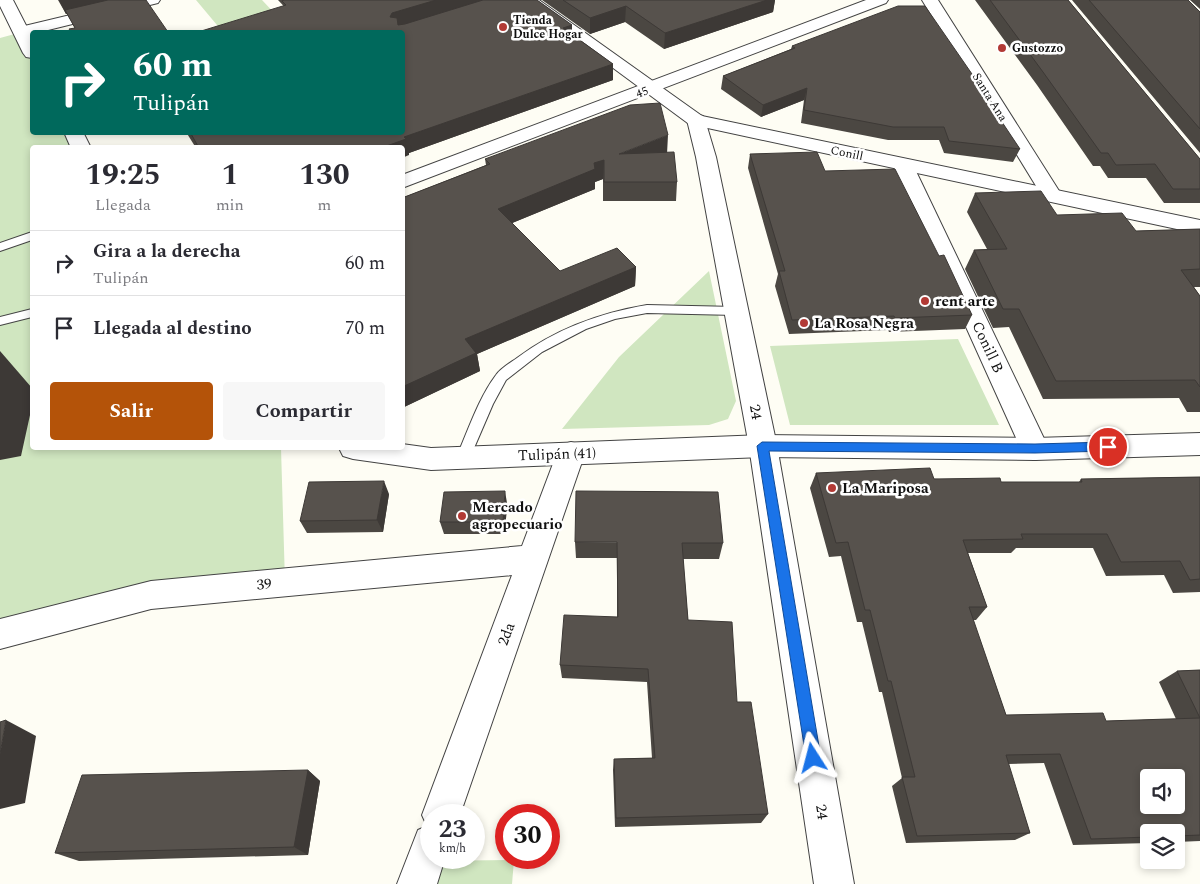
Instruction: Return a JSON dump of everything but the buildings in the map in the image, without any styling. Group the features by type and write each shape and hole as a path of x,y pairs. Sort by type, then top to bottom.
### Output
{"street":[{"path":"5,0 14,34 30,51"},
{"path":"30,30 152,0"},
{"name":"Conill","path":"529,0 696,120 1200,227"},
{"name":"45","path":"405,181 880,0"},
{"name":"Santa Ana","path":"930,0 1051,194"},
{"path":"14,34 30,30"},
{"name":"24","path":"696,120 706,157 762,446 834,884"},
{"name":"Conill B","path":"903,165 1035,449"},
{"name":"Tulipán (41)","path":"367,450 431,459 762,446 1035,449 1200,444"},
{"name":"2da","path":"446,804 571,453"},
{"name":"39","path":"0,634 151,595 533,559"},
{"path":"417,884 422,869"}],"lane":[{"path":"0,247 30,237"},
{"path":"464,458 486,404 501,377 538,349 582,326 631,312 648,309 736,311"},
{"path":"0,321 30,314"}],"green space":[{"path":"196,0 262,0 277,16 226,30 221,30"},
{"path":"22,32 30,49 30,135 74,135 80,145 30,145 30,450 281,450 285,582 0,634 0,38"},
{"path":"709,271 736,401 728,419 709,425 562,429 619,357"},
{"path":"958,339 999,425 790,425 770,346"},
{"path":"485,860 495,860 495,869 513,869 512,884 417,884 422,869 485,869"}],"place":[{"name":"Tienda Dulce Hogar","path":"503,27"},
{"name":"Gustozzo","path":"1002,48"},
{"name":"rent arte","path":"925,301"},
{"name":"La Rosa Negra","path":"804,323"},
{"name":"La Mariposa","path":"832,488"},
{"name":"Mercado agropecuario","path":"462,516"}],"route":[{"path":"813,758 762,446 1035,449 1108,447"}]}
